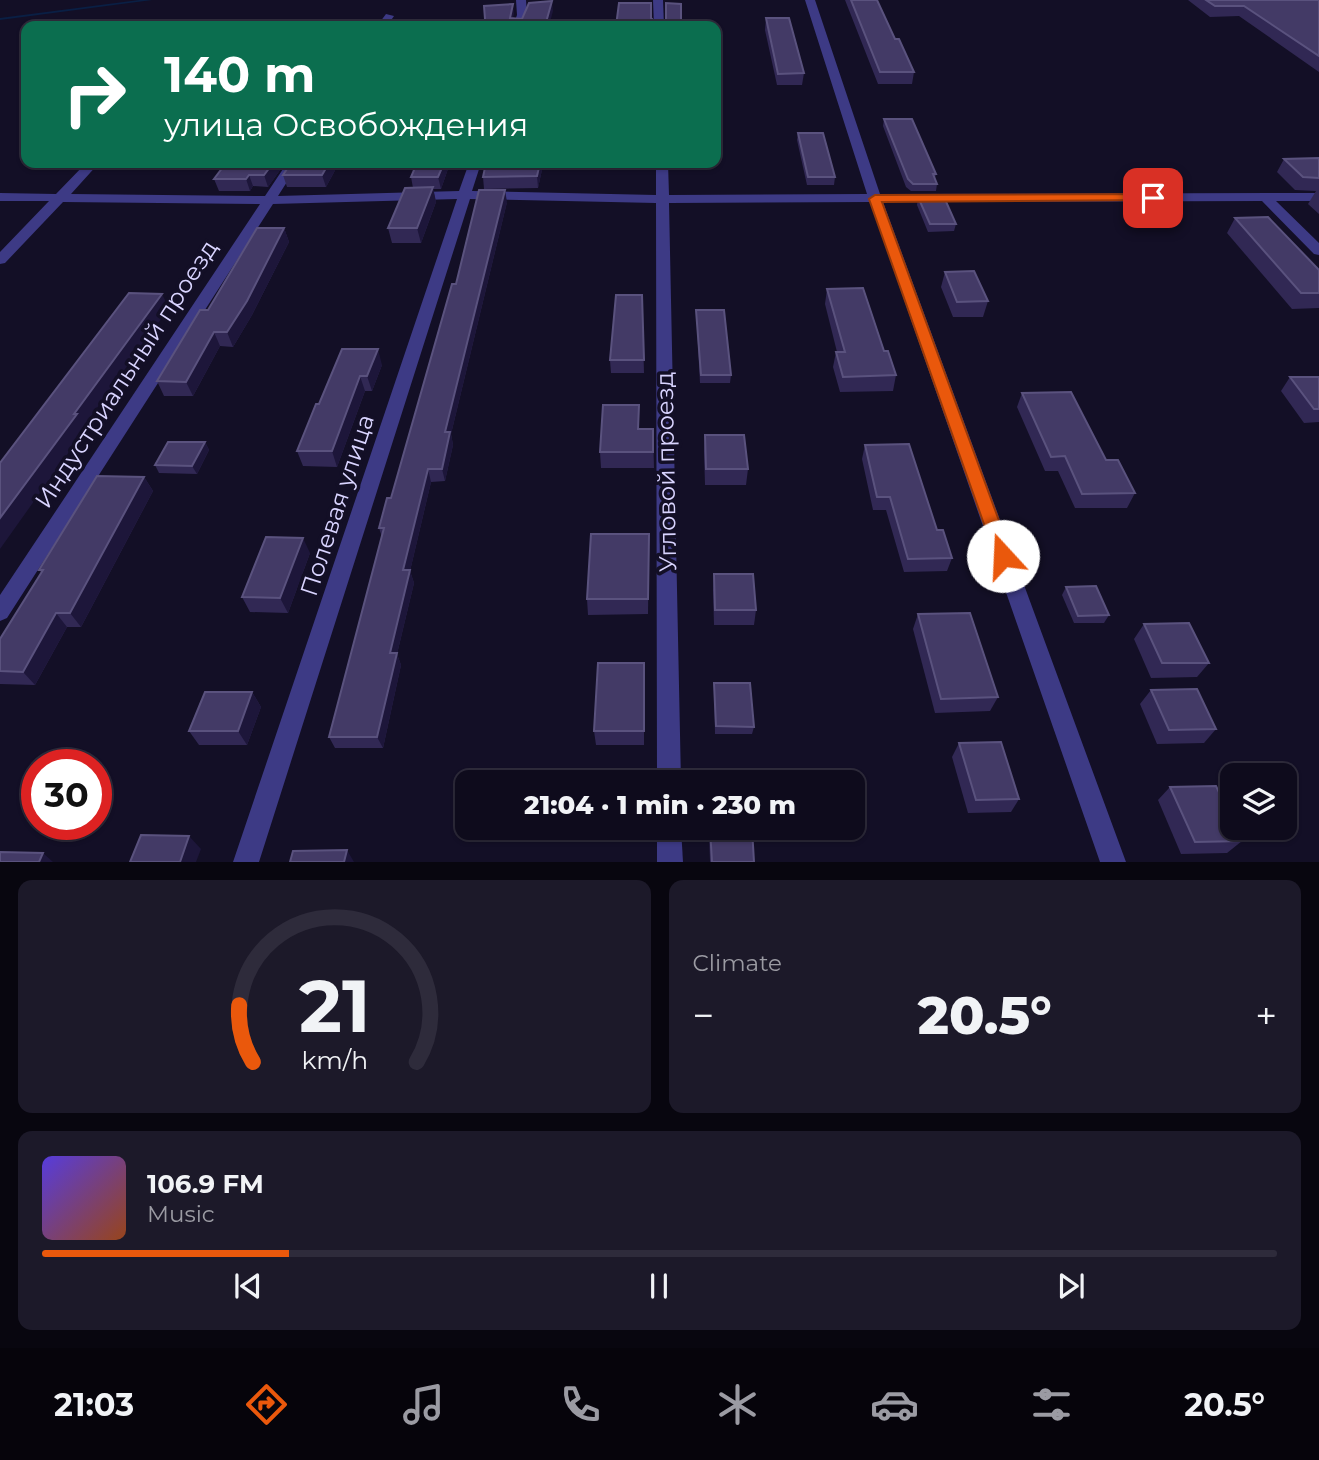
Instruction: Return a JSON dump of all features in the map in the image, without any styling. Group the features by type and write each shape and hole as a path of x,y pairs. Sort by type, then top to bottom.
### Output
{"street":[{"path":"520,21 521,0"},
{"path":"658,0 659,21"},
{"path":"810,0 875,199 1113,862"},
{"path":"386,21 389,16"},
{"path":"0,260 88,168"},
{"name":"Индустриальный проезд","path":"0,612 290,168"},
{"name":"Полевая улица","path":"246,862 473,168"},
{"name":"Угловой проезд","path":"662,168 669,770"},
{"path":"0,197 57,200 268,200 464,195 663,199 1319,197"},
{"path":"1265,197 1319,251"},
{"path":"670,840 670,862"}],"building":[{"path":"851,0 877,0 914,72 880,72"},
{"path":"1206,0 1319,0 1319,56 1244,6 1215,6"},
{"path":"552,1 546,21 484,21 484,6 513,4 510,18 522,19 529,3"},
{"path":"619,3 651,3 651,18 654,21 617,21"},
{"path":"666,3 681,4 681,21 654,21 666,20"},
{"path":"766,18 789,18 804,73 778,74"},
{"path":"884,119 912,119 936,174 933,174 937,184 913,184 908,179"},
{"path":"798,133 823,133 835,177 808,177"},
{"path":"1319,158 1319,178 1303,177 1284,159"},
{"path":"222,168 269,168 264,175 249,175 246,179 214,179"},
{"path":"288,168 326,168 322,175 283,175"},
{"path":"415,168 442,168 438,177 411,177"},
{"path":"485,168 539,168 537,176 483,177"},
{"path":"433,187 417,228 388,228 405,188"},
{"path":"479,190 505,190 445,432 450,432 442,469 428,469 403,570 410,570 390,653 397,653 377,737 329,737 384,528 379,528 387,498 391,498 452,284 456,284"},
{"path":"918,197 944,197 956,224 930,224"},
{"path":"1268,217 1319,270 1319,293 1301,293 1235,218"},
{"path":"257,228 284,228 247,301 227,332 214,332 186,382 157,381 200,310 208,310"},
{"path":"974,271 988,301 957,302 945,272"},
{"path":"863,288 884,351 888,351 896,375 843,377 836,352 845,352 827,289"},
{"path":"129,293 162,294 0,518 0,463"},
{"path":"616,295 642,295 644,360 610,360"},
{"path":"696,310 724,310 731,375 701,375"},
{"path":"342,349 378,349 367,376 360,376 332,451 297,451 316,404 319,404"},
{"path":"1290,377 1319,377 1319,409 1314,409"},
{"path":"1071,392 1106,460 1118,460 1135,493 1082,494 1065,456 1051,457 1022,393"},
{"path":"603,405 639,405 638,429 653,429 653,452 600,452"},
{"path":"705,435 744,435 748,469 706,469"},
{"path":"168,442 205,442 192,466 155,465"},
{"path":"909,444 937,530 943,530 952,558 908,559 890,497 877,497 865,445"},
{"path":"97,476 144,477 70,613 56,613 23,672 0,671 0,639"},
{"path":"591,534 649,534 648,599 587,599"},
{"path":"266,537 303,538 280,598 242,597"},
{"path":"714,574 753,574 756,610 715,610"},
{"path":"1096,586 1109,615 1078,616 1066,587"},
{"path":"970,613 998,697 941,699 918,614"},
{"path":"1189,623 1209,663 1162,663 1144,624"},
{"path":"598,663 644,663 644,731 594,731"},
{"path":"714,683 750,683 754,727 716,726"},
{"path":"1197,689 1216,729 1169,730 1151,690"},
{"path":"205,692 252,692 238,731 189,731"},
{"path":"1001,742 1019,799 976,800 959,743"},
{"path":"1216,786 1220,794 1220,840 1242,841 1195,842 1170,787"},
{"path":"141,835 189,836 180,862 130,862"},
{"path":"711,840 753,840 754,862 712,862"},
{"path":"347,850 344,862 290,862 293,851"},
{"path":"0,852 43,853 39,862 0,862"}],"waterway":[{"path":"0,19 150,0"}],"route":[{"path":"1003,556 875,199 1153,198"}]}
